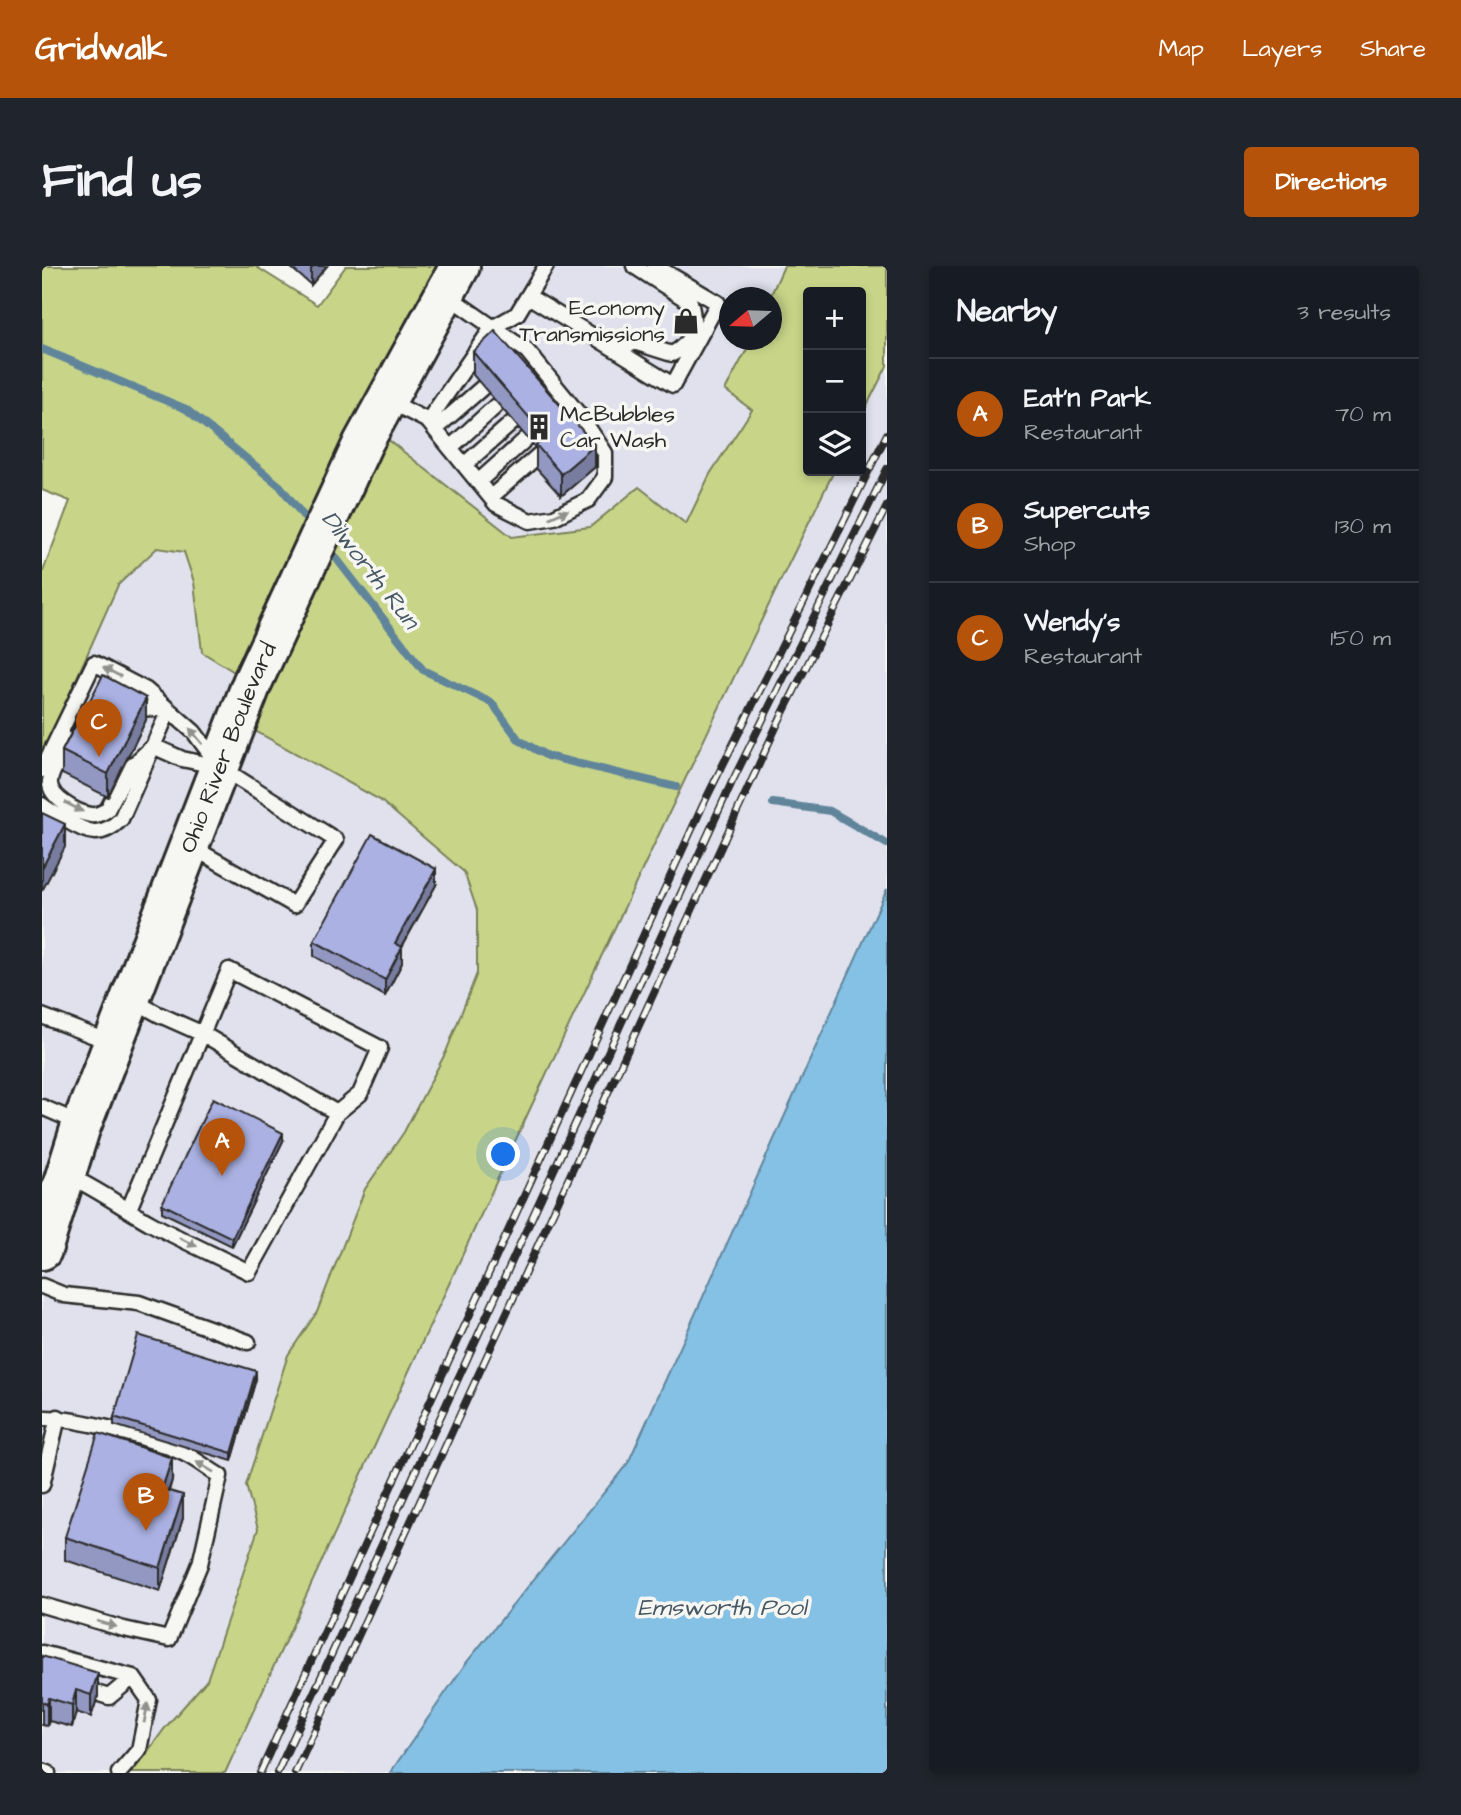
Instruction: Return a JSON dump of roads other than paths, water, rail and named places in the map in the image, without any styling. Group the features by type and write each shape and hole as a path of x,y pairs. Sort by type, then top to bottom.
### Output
{"highway":[{"name":"Ohio River Boulevard","path":"43,1242 82,1124 252,683 363,443 452,280"}],"lane":[{"path":"431,425 492,328 517,314 546,266"},
{"path":"619,352 634,342 672,354 682,349 692,332 695,319 690,302 634,266"},
{"path":"528,296 673,385 718,303 655,266"},
{"path":"387,400 431,425 494,500 530,522 554,517 589,500 605,477 605,453 522,355 492,328 452,280"},
{"path":"431,425 483,387"},
{"path":"450,447 498,404"},
{"path":"464,464 513,422"},
{"path":"478,482 527,438"},
{"path":"494,500 541,453"},
{"path":"42,770 94,663 146,690 194,732 220,767"},
{"path":"95,695 50,779 51,791 59,800 89,815 107,810 129,769 153,746"},
{"path":"122,697 145,708 169,710"},
{"path":"42,805 84,831 104,831 113,827 121,820 169,710"},
{"path":"153,746 182,759 220,767 336,840 294,905 189,845"},
{"path":"66,1174 98,1189 129,1209 151,1223 249,1272 337,1113 360,1094 380,1048 229,970 129,1209"},
{"path":"130,998 203,1034 337,1113"},
{"path":"42,1016 113,1043"},
{"path":"42,1107 82,1124"},
{"path":"42,1286 64,1295 139,1303 248,1342"},
{"path":"42,1418 58,1418 183,1453 220,1476 200,1564 169,1639 42,1605"},
{"path":"42,1485 58,1418"},
{"path":"42,1653 133,1677 149,1700 139,1751 119,1773"},
{"path":"64,1683 109,1697 133,1677"},
{"path":"42,1771 48,1773"}],"water":[{"name":"Emsworth Pool","path":"887,889 887,1773 390,1773 466,1663 628,1463"}],"waterway":[{"name":"Dilworth Run","path":"42,349 186,409 280,486 312,527"},
{"name":"Dilworth Run","path":"326,545 423,670 492,703 519,740 547,756 676,787"},
{"name":"Dilworth Run","path":"773,803 830,811 887,844"}],"railway":[{"path":"260,1773 703,805 887,434"},
{"path":"277,1773 732,782 887,469"},
{"path":"295,1773 778,723 887,506"}],"place":[{"name":"Economy Transmissions","path":"686,321"},
{"name":"McBubbles Car Wash","path":"539,427"},
{"name":"Wendy's","path":"99,757"},
{"name":"Eat'n Park","path":"222,1176"},
{"name":"Supercuts","path":"146,1531"}]}
